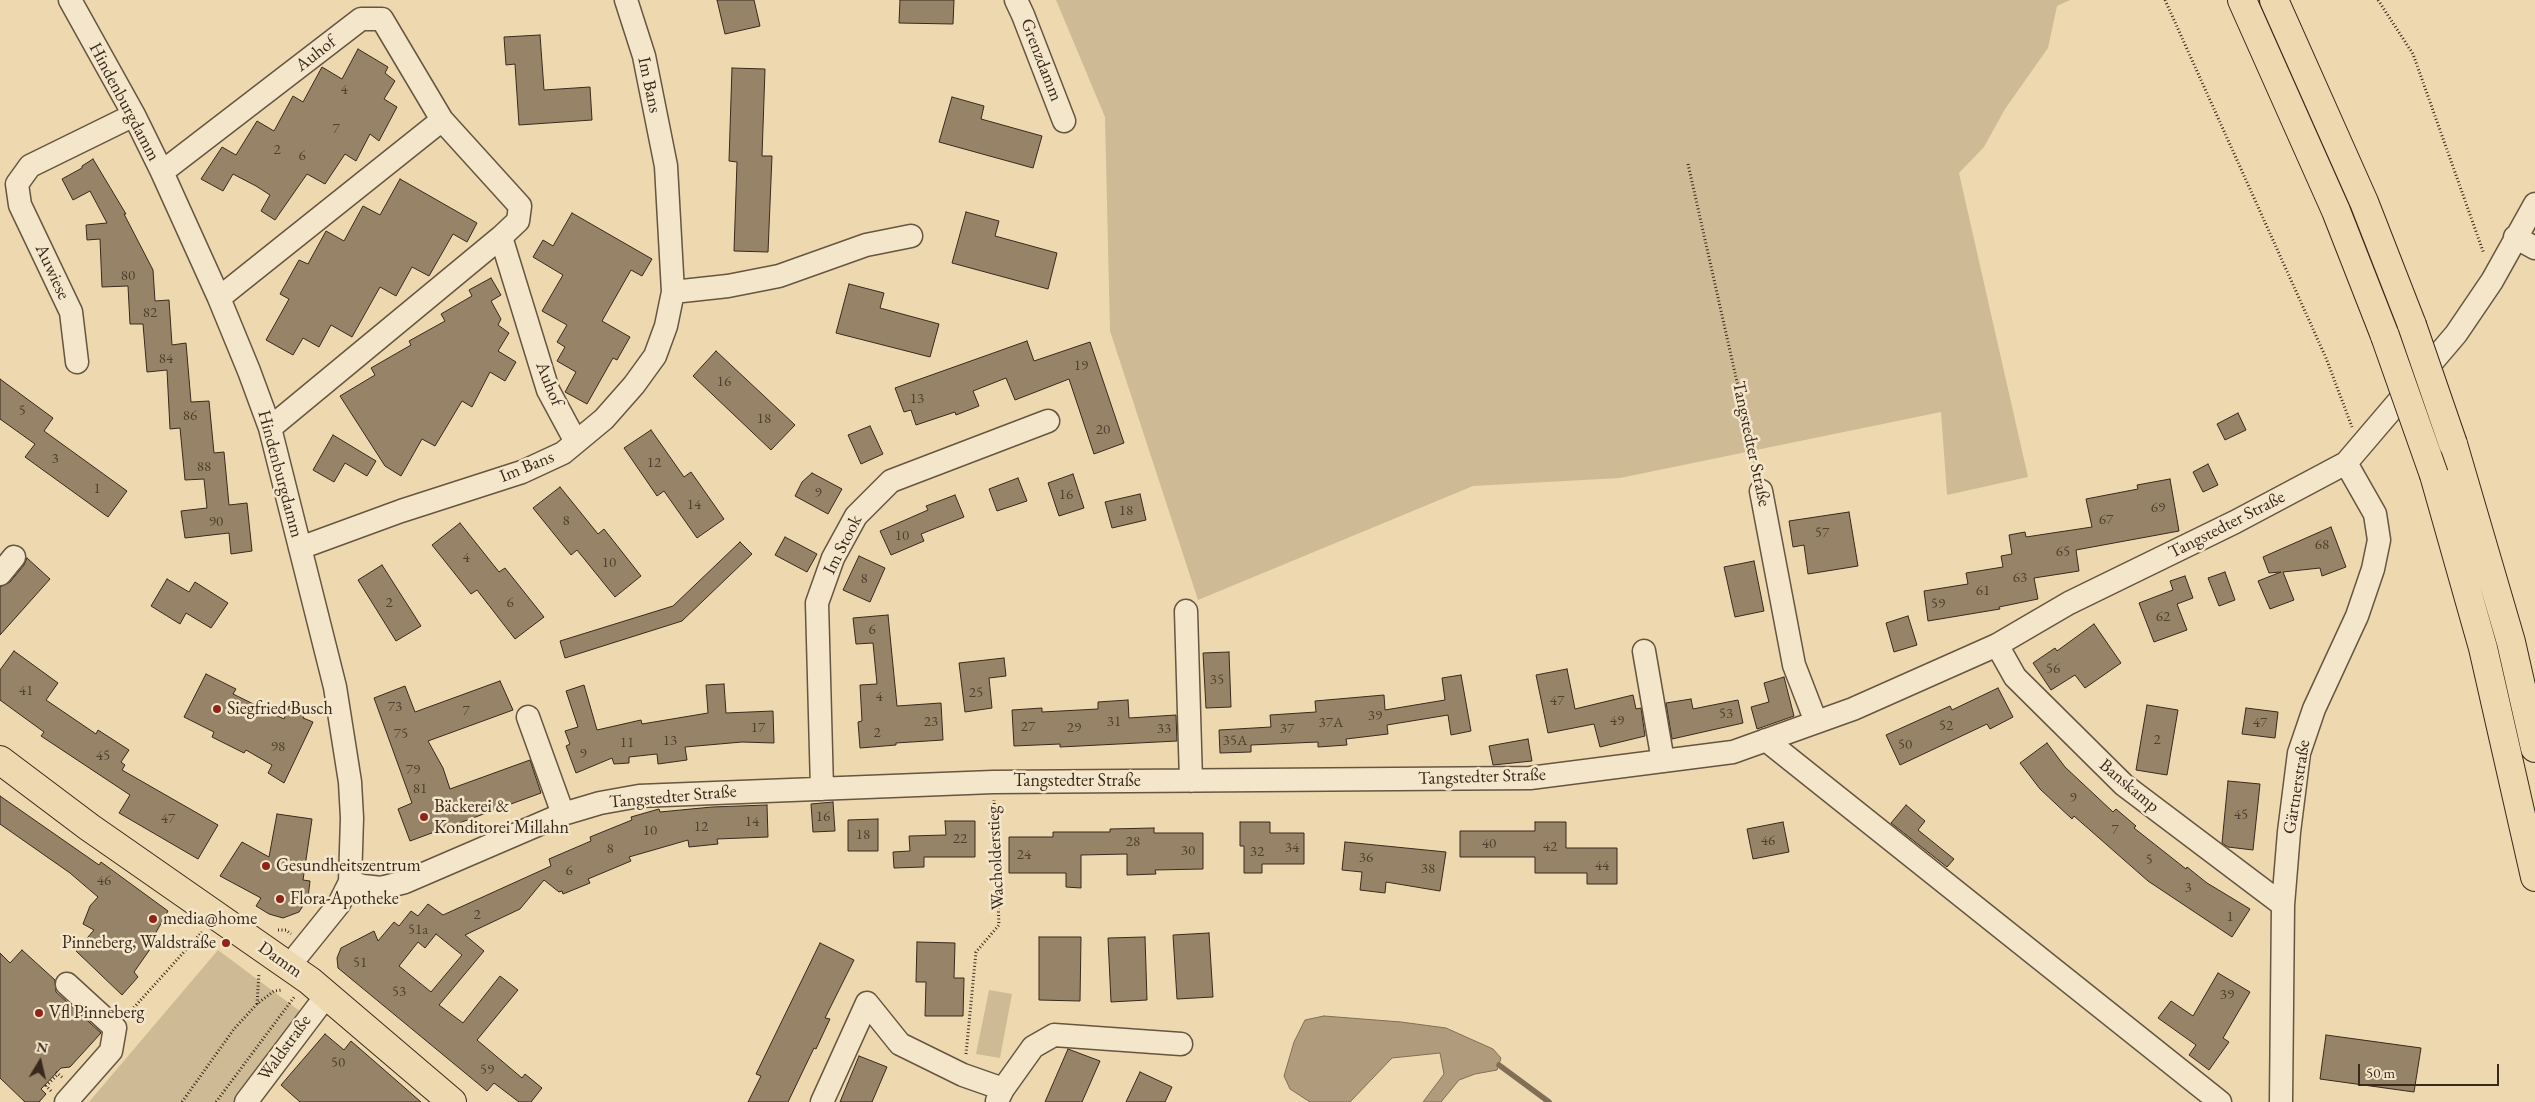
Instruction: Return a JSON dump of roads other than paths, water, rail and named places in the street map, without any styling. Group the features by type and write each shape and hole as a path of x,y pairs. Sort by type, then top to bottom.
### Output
{"main road":[{"path":"2242,0 2336,211 2385,336 2434,475 2483,648 2535,877"},
{"path":"2274,0 2364,202 2412,325 2453,444 2511,642 2535,748"},
{"name":"Damm","path":"0,760 288,978 326,996 452,1102"}],"street":[{"name":"Hindenburgdamm","path":"70,0 134,115 162,172 219,298 270,428 335,687 350,782 352,818 350,882 339,904 288,978"},
{"name":"Im Bans","path":"300,548 401,511 522,472 562,453 604,419 634,385 655,356 666,326 673,292 666,166 644,56 626,0"},
{"name":"Grenzdamm","path":"1016,0 1024,15 1064,122"},
{"name":"Auhof","path":"162,172 361,19 382,20 442,120 520,206 518,221 501,237 270,428"},
{"name":"Auwiese","path":"77,362 71,312 8,184 30,166 134,115"},
{"path":"219,298 442,120"},
{"name":"Tangstedter Straße","path":"350,882 381,888 405,882 564,814 600,802 639,796 993,782 1530,778 1733,752 1854,709 1997,645 2070,603 2235,522 2353,456 2456,334 2492,281 2535,204"},
{"path":"673,292 728,286 779,276 866,245 911,236"},
{"name":"Auhof","path":"501,237 548,390 576,442"},
{"path":"2515,237 2535,248"},
{"name":"Im Stook","path":"822,788 817,603 833,558 856,516 891,480 1048,422"},
{"name":"Gärtnerstraße","path":"2281,1102 2283,904 2289,832 2299,754 2314,709 2357,616 2373,569 2379,540 2375,514 2353,456"},
{"name":"Tangstedter Straße","path":"1762,491 1794,665 1816,722"},
{"path":"1186,612 1191,780"},
{"name":"Banskamp","path":"1997,645 2015,677 2124,785 2283,904"},
{"path":"1644,651 1663,761"},
{"path":"528,717 564,814"},
{"path":"1766,740 2220,1102"},
{"path":"66,1102 111,1052 115,1028 67,984"},
{"name":"Waldstraße","path":"246,1102 326,996"},
{"path":"822,1102 867,1003 900,1044 963,1075 1000,1096 1033,1047 1054,1035 1181,1044"}],"waterway":[{"path":"1499,1065 1549,1102"}],"place":[{"name":"Siegfried Busch","path":"217,709"},
{"name":"Bäckerei & Konditorei Millahn","path":"424,817"},
{"name":"Gesundheitszentrum","path":"266,866"},
{"name":"Flora-Apotheke","path":"280,899"},
{"name":"media@home","path":"153,919"},
{"name":"Pinneberg, Waldstraße","path":"226,943"},
{"name":"Vfl Pinneberg","path":"39,1013"}]}
